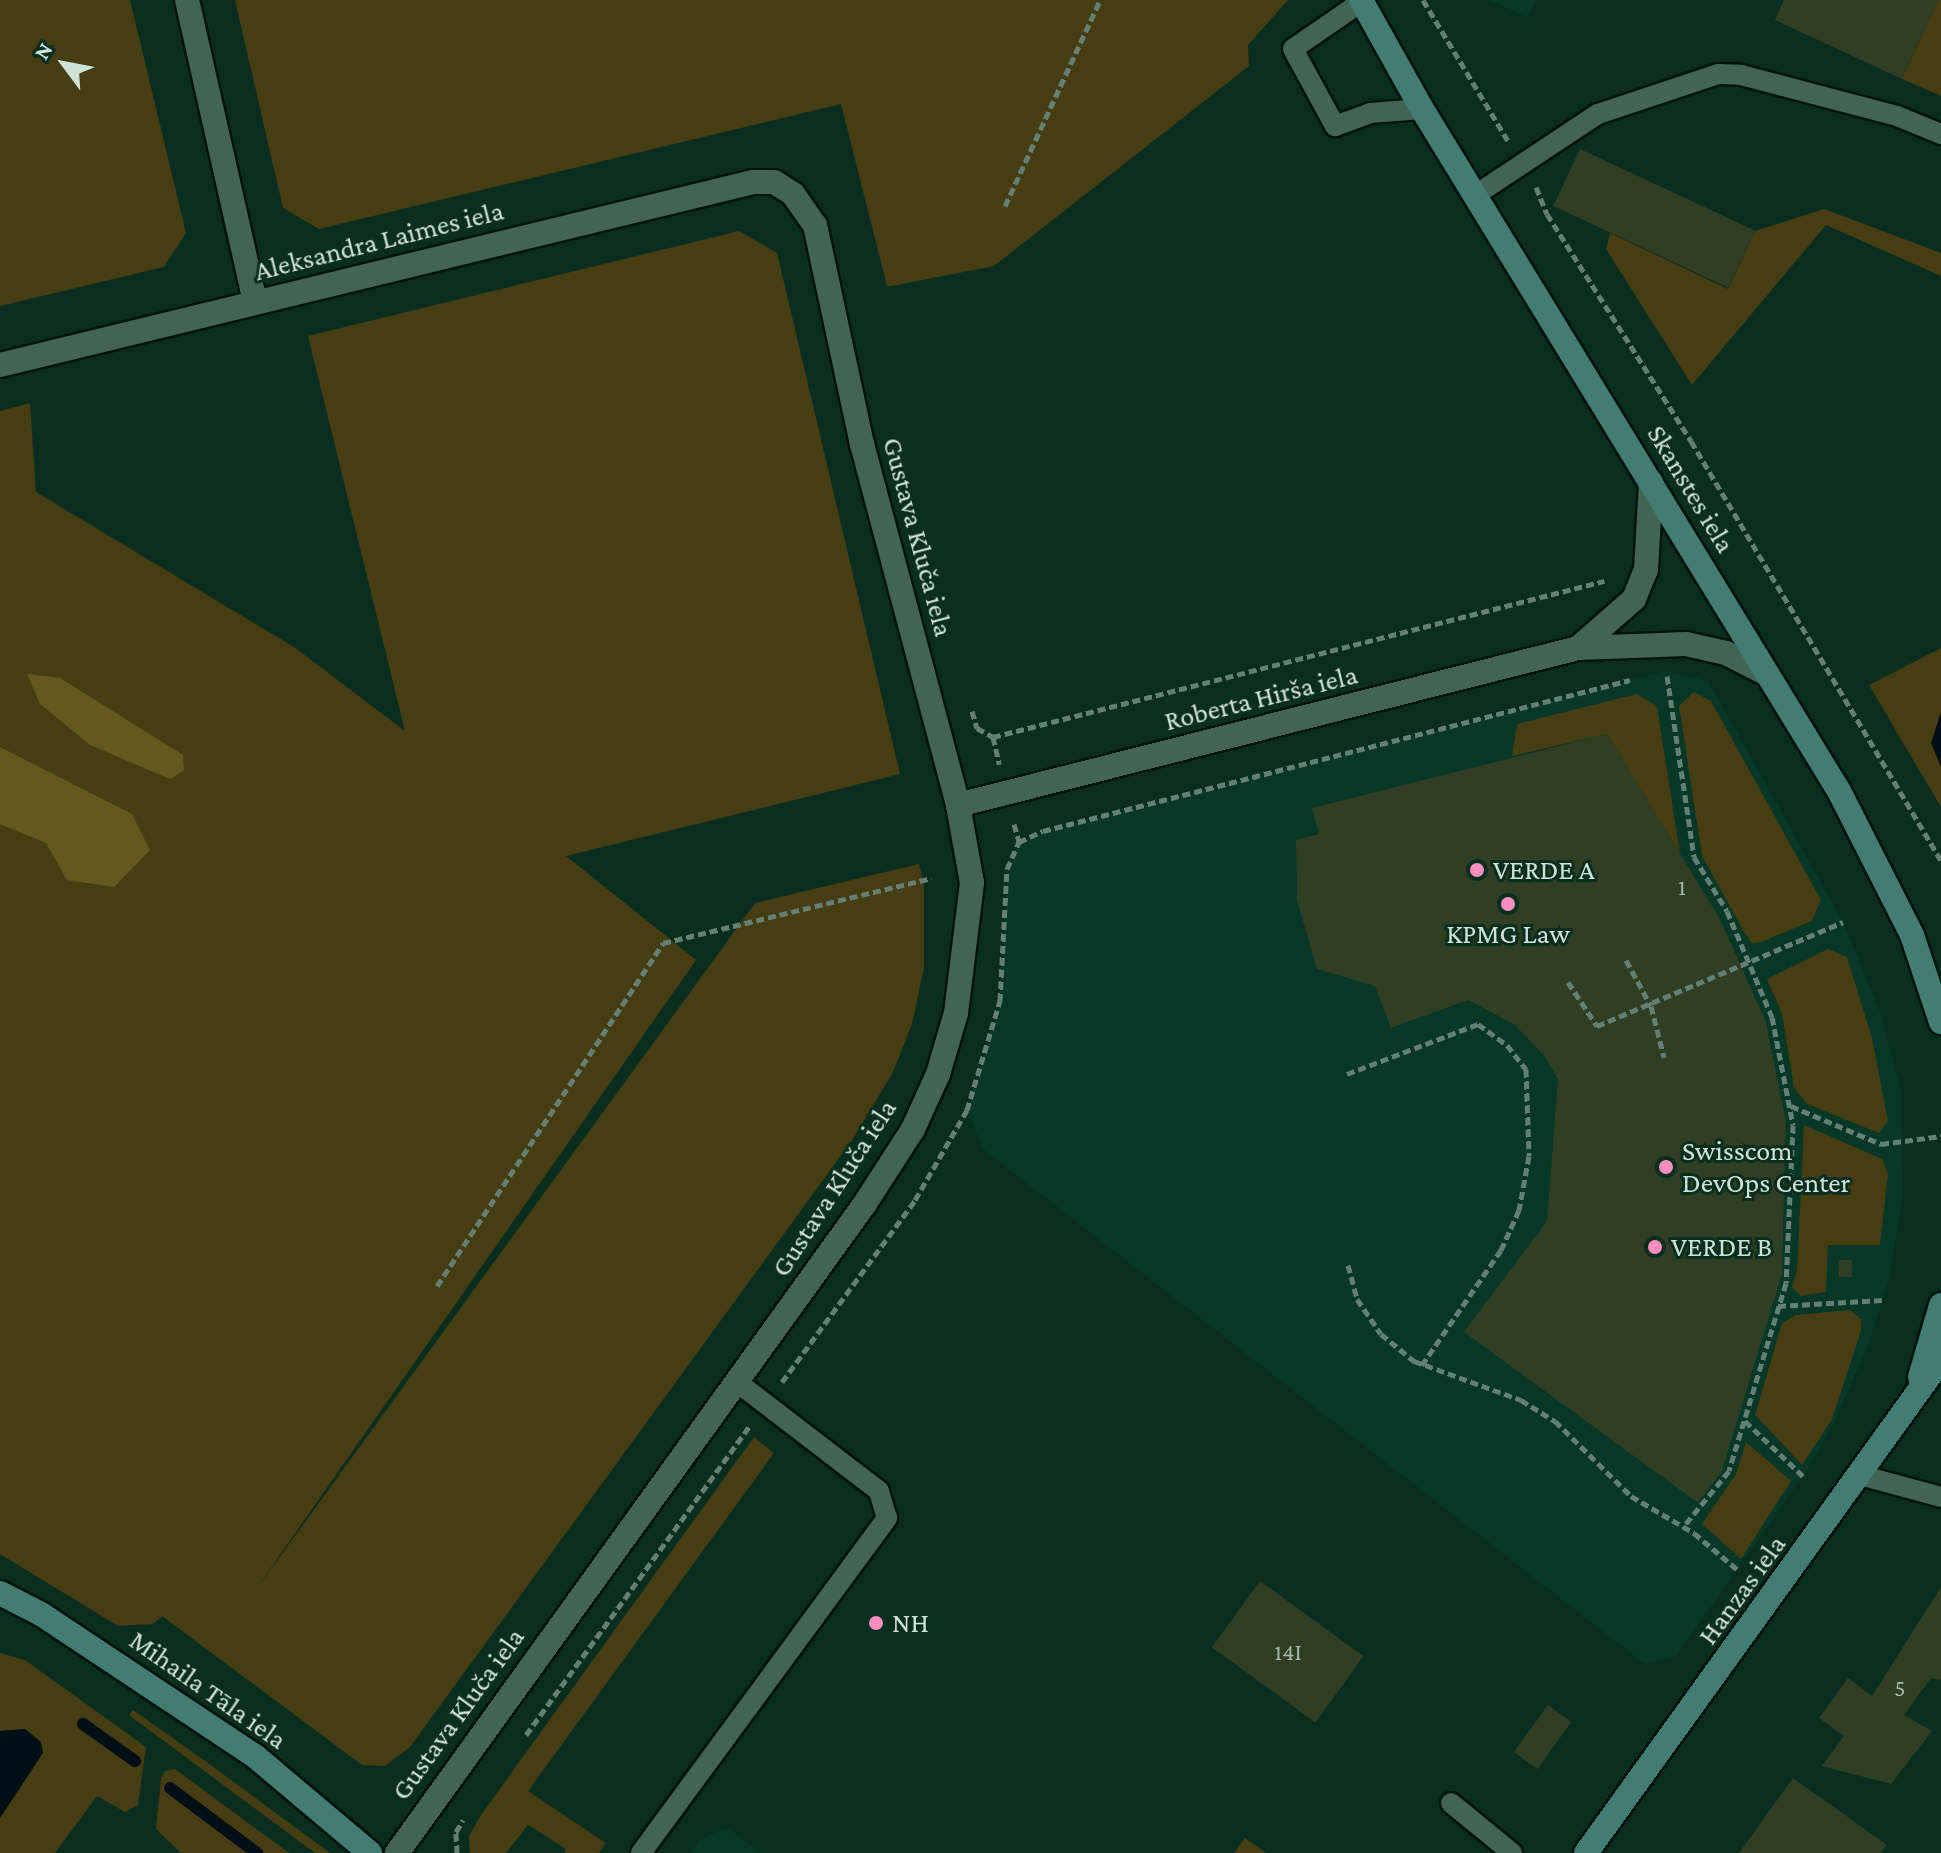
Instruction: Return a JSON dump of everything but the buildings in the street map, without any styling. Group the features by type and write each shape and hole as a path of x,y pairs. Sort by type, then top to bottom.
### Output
{"main road":[{"name":"Skanstes iela","path":"1362,1 1422,109 1477,194 1885,875 1912,935 1941,1022"},
{"path":"1910,1402 1941,1305"},
{"name":"Hanzas iela","path":"1586,1853 1941,1360"},
{"name":"Mihaila Tāla iela","path":"0,1593 41,1614 256,1757 370,1853"}],"street":[{"path":"187,0 255,302"},
{"name":"Aleksandra Laimes iela","path":"0,365 725,187 774,182"},
{"name":"Gustava Kluča iela","path":"397,1853 864,1205 913,1129 938,1074 956,1013 972,883 958,805 862,444 815,225 793,194 774,182"},
{"name":"Roberta Hirša iela","path":"1578,648 1634,599 1646,570 1651,482"},
{"name":"Roberta Hirša iela","path":"958,805 1578,648 1686,644 1726,653 1765,673"}],"lane":[{"path":"1362,1 1293,49 1335,126 1370,113 1422,109"},
{"path":"1477,194 1598,114 1718,74 1741,75 1868,109 1941,134"},
{"path":"641,1853 887,1518 879,1491 737,1382"},
{"path":"1860,1475 1941,1497"},
{"path":"1451,1803 1512,1853"}],"path":[{"path":"1005,206 1100,0"},
{"path":"1423,0 1941,860"},
{"path":"972,711 977,728 993,737 1609,579"},
{"path":"1666,671 1694,857 1751,963 1772,1017 1790,1105 1789,1263 1729,1471 1684,1526"},
{"path":"1653,674 1677,672"},
{"path":"518,1746 915,1200 967,1110 1000,1001 1007,869 1019,842 1043,831 1639,678"},
{"path":"437,1286 663,943 931,878"},
{"path":"1568,982 1597,1026 1651,1006 1843,922"},
{"path":"1626,960 1651,1006 1664,1057"},
{"path":"1347,1074 1478,1024 1507,1045 1526,1069 1529,1156 1519,1210 1501,1250 1422,1365"},
{"path":"1790,1105 1881,1144 1941,1136"},
{"path":"1348,1265 1357,1299 1381,1334 1422,1365 1521,1400 1555,1421 1631,1496 1684,1526 1738,1570"},
{"path":"1778,1306 1882,1300"},
{"path":"1744,1420 1803,1476"},
{"path":"457,1853 456,1832 472,1809"}],"shaded area":[{"path":"0,0 130,0 186,233 164,267 0,306"},
{"path":"235,0 1288,0 1248,45 1249,66 994,266 887,286 841,104 319,229 283,208"},
{"path":"1489,0 1536,0 1527,17"},
{"path":"1938,0 1941,0 1941,96 1902,79"},
{"path":"1824,209 1941,253 1941,276 1826,225 1692,385 1606,249 1610,233 1728,289 1755,231"},
{"path":"739,231 777,253 900,774 566,856 696,960 252,1595 755,903 919,864 924,884 924,968 912,1024 893,1072 853,1139 410,1747 385,1766 362,1765 162,1616 153,1624 118,1626 0,1554 0,411 30,403 36,492 294,647 405,731 308,336"},
{"path":"1941,648 1941,807 1869,685"},
{"path":"1666,671 1708,681 1843,922 1880,1012 1901,1091 1903,1196 1889,1278 1869,1343 1835,1421 1803,1476 1676,1656 1645,1664 983,1149 967,1110 1000,1001 1007,869 1019,842 1043,831"},
{"path":"27,674 60,678 183,755 184,770 170,779 90,745 40,704"},
{"path":"1694,692 1711,701 1821,900 1812,921 1761,942 1752,943 1744,932 1702,856 1679,706"},
{"path":"1637,694 1657,706 1680,854 1607,734 1512,756 1517,724"},
{"path":"1941,712 1941,767 1931,743"},
{"path":"0,747 132,814 150,850 114,887 67,880 46,843 0,824"},
{"path":"1828,949 1847,957 1872,1038 1888,1121 1879,1133 1807,1104 1794,1088 1782,1014 1767,979"},
{"path":"1804,1125 1882,1159 1888,1174 1880,1245 1828,1245 1826,1292 1801,1296 1792,1287 1797,1271"},
{"path":"1850,1310 1861,1319 1861,1330 1832,1419 1802,1465 1755,1415 1782,1323 1796,1315"},
{"path":"754,1437 774,1453 528,1791 606,1843 599,1853 564,1853 566,1849 528,1825 506,1853 470,1853 469,1836 481,1815"},
{"path":"1746,1442 1791,1481 1741,1559 1702,1524 1736,1474"},
{"path":"0,1653 25,1660 146,1747 138,1805 125,1812 97,1796 55,1853 0,1853"},
{"path":"133,1710 330,1853 315,1853 129,1715"},
{"path":"25,1729 41,1742 43,1753 0,1818 0,1731"},
{"path":"175,1769 289,1853 181,1853 156,1829 161,1778 165,1771"},
{"path":"722,1829 729,1829 762,1853 690,1853 700,1840"},
{"path":"1245,1838 1266,1853 1234,1853"}],"waterway":[{"path":"83,1724 135,1761"},
{"path":"170,1788 257,1853"}],"place":[{"name":"VERDE A","path":"1477,870"},
{"name":"KPMG Law","path":"1508,904"},
{"name":"Swisscom DevOps Center","path":"1666,1167"},
{"name":"VERDE B","path":"1655,1247"},
{"name":"NH","path":"876,1623"}]}
